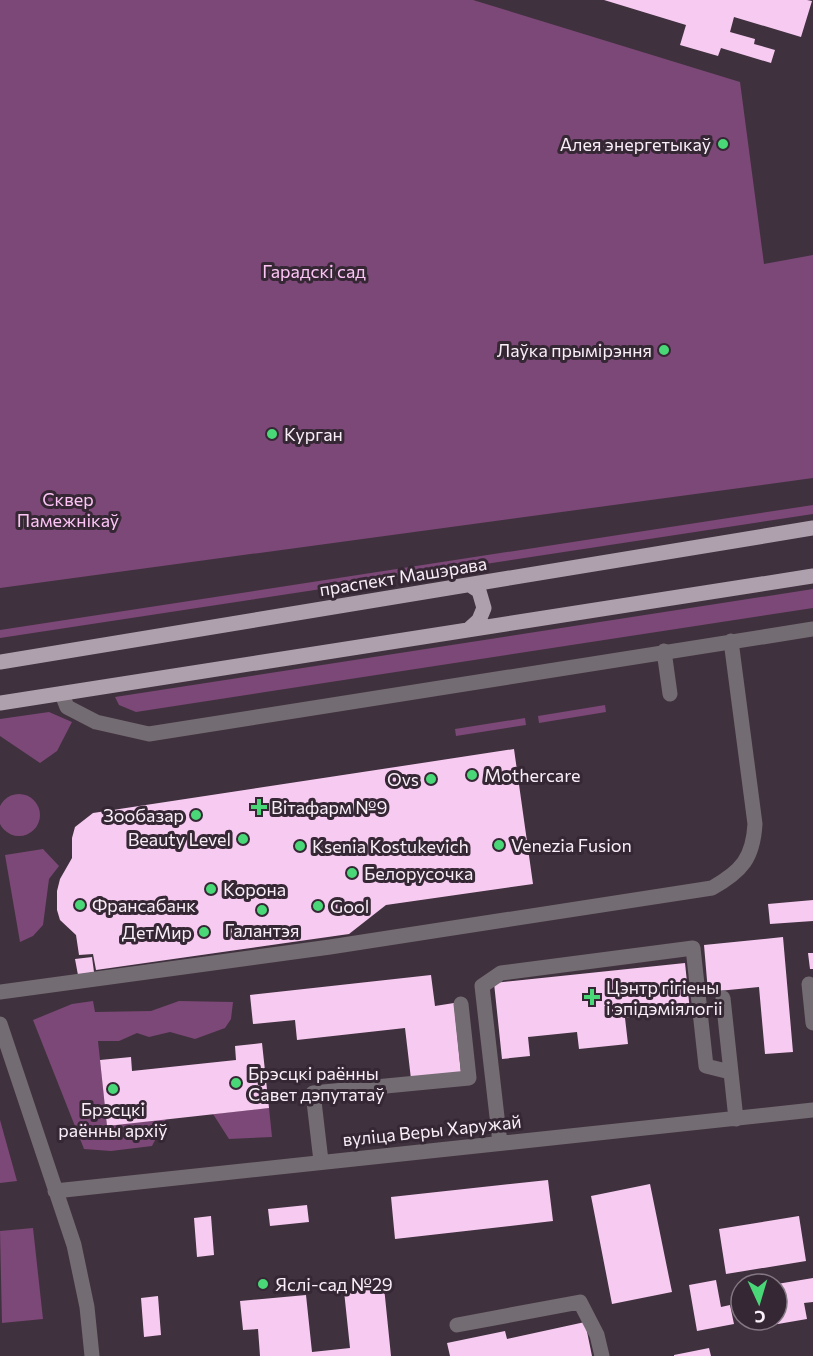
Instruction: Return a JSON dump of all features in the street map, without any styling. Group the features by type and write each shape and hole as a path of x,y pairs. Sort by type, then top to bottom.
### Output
{"main road":[{"name":"праспект Машэрава","path":"0,662 813,528"},
{"path":"0,703 813,576"},
{"path":"468,630 479,620 484,608 478,591 470,585"}],"street":[{"path":"62,693 67,707 96,722 149,734 813,628"},
{"path":"0,992 330,947 712,888 729,878 744,864 753,847 755,824 731,641"},
{"path":"664,651 670,694"},
{"path":"500,1143 482,986 501,973 693,948 706,1066 730,1072"},
{"path":"809,984 813,1023"},
{"path":"723,998 736,1119"},
{"path":"321,1161 313,1093 469,1078 461,1004"},
{"path":"0,1024 74,1245 87,1307 92,1356"},
{"name":"вуліца Веры Харужай","path":"56,1191 813,1110"},
{"path":"457,1325 580,1302 597,1335 602,1356"}],"green space":[{"name":"Гарадскі сад","path":"0,0 473,0 740,82 764,264 813,255 813,478 0,588"},
{"path":"813,505 813,514 0,638 0,630"},
{"path":"813,589 813,608 136,712 119,705 115,697"},
{"path":"605,705 606,712 539,723 538,716"},
{"path":"49,712 72,722 57,751 40,763 0,736 0,719"},
{"path":"525,718 526,725 456,736 455,729"},
{"path":"19,794 34,800 40,815 34,830 19,836 4,830 -2,815 4,800"},
{"path":"43,849 59,866 49,879 43,925 33,936 20,942 5,855"},
{"path":"93,1001 95,1012 151,1011 179,1001 233,1002 231,1019 225,1028 195,1039 170,1032 149,1037 137,1033 119,1041 98,1041 107,1125 166,1119 152,1146 111,1151 84,1149 33,1020 72,1004"},
{"path":"269,1108 272,1137 229,1139 213,1114"},
{"path":"0,1120 17,1181 0,1183"},
{"path":"33,1228 43,1319 2,1323 0,1231"}],"building":[{"path":"604,0 812,1 801,37 734,17 730,32 755,39 754,44 775,50 771,63 721,48 718,56 680,45 686,25"},
{"path":"514,749 533,884 386,905 349,934 96,970 93,954 79,955 76,935 60,920 57,910 57,891 60,879 72,858 72,838 75,827 93,813"},
{"path":"813,900 813,921 770,924 768,904"},
{"path":"783,937 793,1052 765,1054 759,987 708,992 704,945"},
{"path":"808,953 813,953 813,969 810,969"},
{"path":"92,957 94,972 78,975 75,959"},
{"name":"Цэнтр гігіены і эпідэміялогіі","path":"685,963 690,1011 625,1018 628,1044 579,1049 577,1032 528,1037 530,1056 502,1059 494,983"},
{"path":"431,975 435,1006 454,1003 461,1073 411,1079 405,1028 297,1040 295,1020 253,1024 250,995"},
{"path":"262,1043 269,1108 107,1126 100,1060 131,1057 132,1071 236,1060 235,1046"},
{"path":"548,1180 553,1221 395,1239 391,1197"},
{"path":"650,1184 672,1292 612,1304 591,1196"},
{"path":"307,1205 309,1222 270,1226 268,1209"},
{"path":"211,1216 214,1255 197,1257 194,1218"},
{"path":"799,1216 806,1261 726,1274 719,1229"},
{"path":"813,1278 813,1302 804,1303 807,1319 789,1322 789,1282"},
{"path":"716,1280 721,1307 729,1305 729,1325 697,1331 689,1285"},
{"path":"384,1287 391,1356 260,1356 258,1329 243,1330 240,1301 306,1295 312,1352 350,1348 344,1291"},
{"path":"158,1296 161,1335 144,1337 141,1298"},
{"path":"585,1322 592,1356 450,1356 447,1343 505,1331 507,1339"},
{"path":"709,1348 711,1356 674,1356 674,1355"}],"place":[{"name":"Алея энергетыкаў","path":"723,144"},
{"name":"Лаўка прымірэння","path":"664,350"},
{"name":"Курган","path":"272,434"},
{"name":"Mothercare","path":"472,775"},
{"name":"Ovs","path":"431,779"},
{"name":"Вітафарм №9","path":"259,807"},
{"name":"Зообазар","path":"196,815"},
{"name":"Beauty Level","path":"243,839"},
{"name":"Venezia Fusion","path":"499,845"},
{"name":"Ksenia Kostukevich","path":"300,846"},
{"name":"Белорусочка","path":"352,873"},
{"name":"Корона","path":"211,889"},
{"name":"Франсабанк","path":"80,905"},
{"name":"Gool","path":"318,906"},
{"name":"Галантэя","path":"262,910"},
{"name":"ДетМир","path":"204,932"},
{"name":"Цэнтр гігіены і эпідэміялогіі","path":"592,997"},
{"name":"Брэсцкі раённы Савет дэпутатаў","path":"236,1083"},
{"name":"Брэсцкі раённы архіў","path":"113,1089"},
{"name":"Яслі-сад №29","path":"263,1284"}],"park label":[{"name":"Сквер Памежнікаў","path":"68,509"}]}
